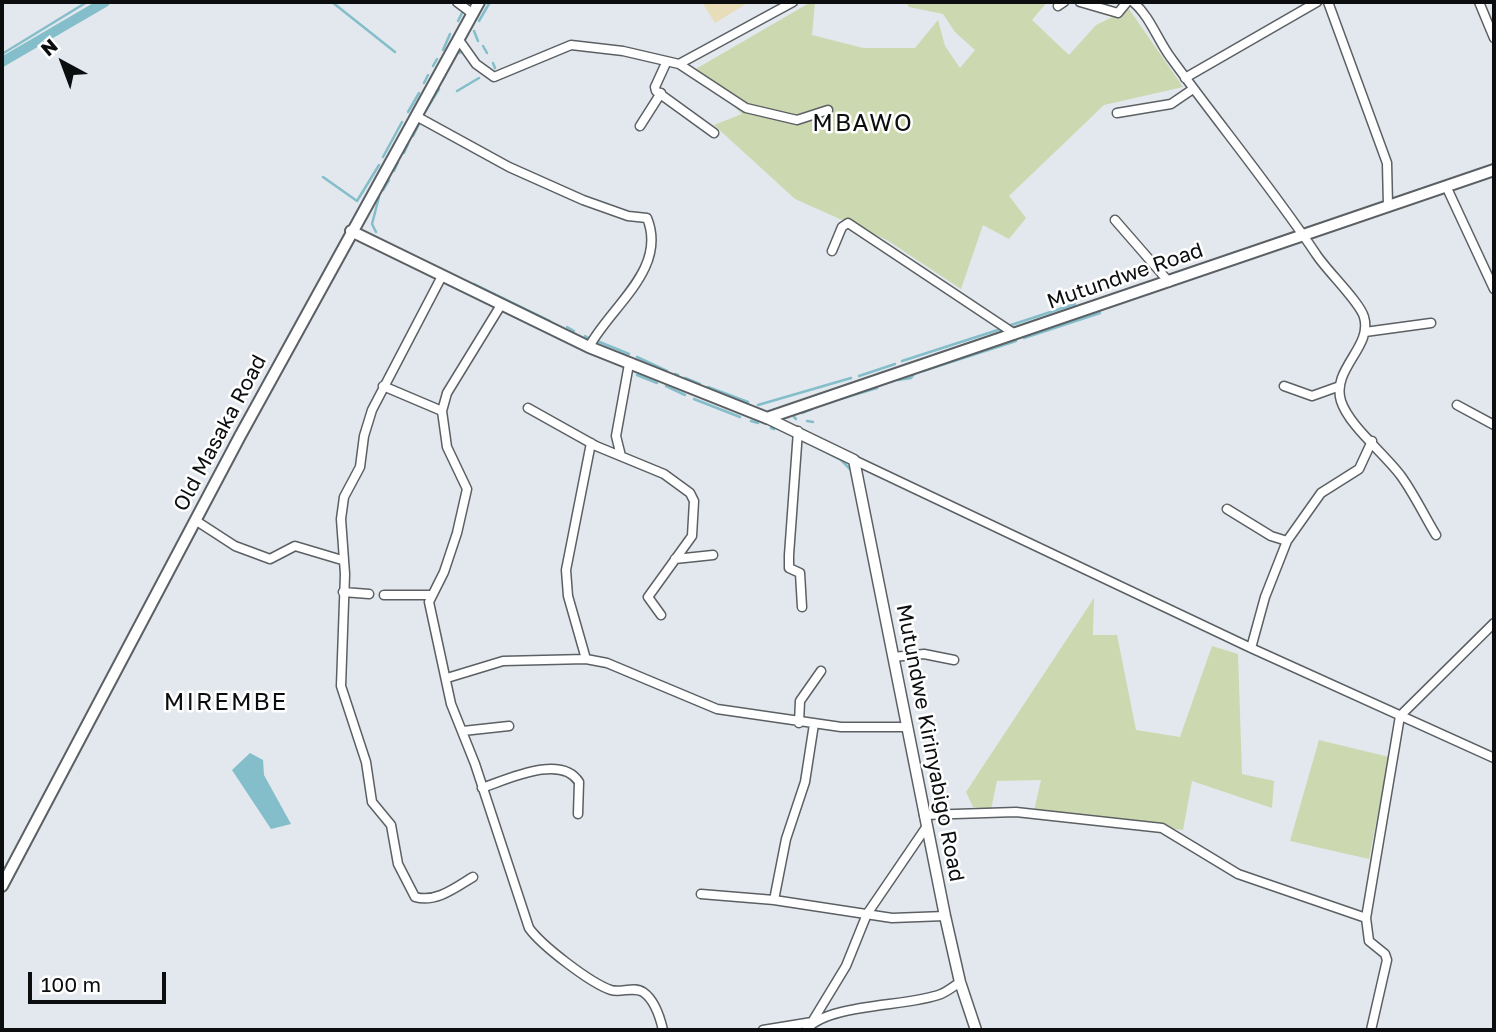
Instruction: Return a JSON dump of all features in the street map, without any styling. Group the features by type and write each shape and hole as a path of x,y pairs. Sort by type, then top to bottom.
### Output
{"main road":[{"name":"Old Masaka Road","path":"2,886 195,520 351,231 479,2"},
{"name":"Mutundwe Road","path":"767,418 1494,170"},
{"path":"351,231 589,347 767,418"}],"street":[{"path":"457,2 473,14"},
{"path":"679,64 793,2"},
{"path":"1080,2 1118,13 1127,2"},
{"path":"1133,2 1141,8 1160,44 1193,89 1362,312 1365,332 1345,368 1340,386 1341,401 1350,417 1401,476 1436,535"},
{"path":"1141,8 1151,2"},
{"path":"1185,78 1317,2"},
{"path":"1328,2 1387,163 1388,206"},
{"path":"1479,2 1494,38"},
{"path":"458,40 477,64 494,77 571,45 623,51 679,64 746,108 797,120 828,110"},
{"path":"666,63 655,87 715,133"},
{"path":"1117,113 1171,104 1193,89"},
{"path":"640,126 661,93"},
{"path":"416,116 509,167 583,200 628,216 647,218 652,246 647,267 589,347"},
{"path":"1446,186 1494,289"},
{"path":"1115,220 1169,282"},
{"path":"832,251 842,227 848,223 1015,334"},
{"path":"442,276 383,386 364,436 358,473 343,501 341,660 344,699 366,762 372,802 391,825 398,864 415,897 426,900 446,893 473,877"},
{"path":"501,305 447,393 442,411 447,447 467,489 463,515 444,572 431,594 432,626 447,678 451,704 463,732 529,928 539,942 610,990 639,990 645,994 656,1008 663,1030"},
{"path":"1365,332 1431,323"},
{"path":"621,456 616,436 629,364"},
{"path":"383,386 442,411"},
{"path":"1284,386 1312,396 1340,386"},
{"path":"1457,405 1494,425"},
{"path":"528,408 591,443 677,481 694,501 692,536 648,597 661,615"},
{"path":"767,418 1251,648 1494,758"},
{"path":"798,431 789,568 800,573 802,607"},
{"path":"1251,648 1265,597 1287,541 1321,493 1359,469 1372,441"},
{"path":"586,660 568,596 566,570 591,443"},
{"name":"Mutundwe Kirinyabigo Road","path":"854,460 945,916 960,982 976,1030"},
{"path":"1227,509 1271,536 1287,541"},
{"path":"195,520 235,546 270,559 295,546 342,560"},
{"path":"675,559 713,555"},
{"path":"343,592 369,594"},
{"path":"384,595 431,594"},
{"path":"1371,1030 1387,960 1385,954 1369,941 1366,918 1400,716 1494,623"},
{"path":"893,657 924,654 954,660"},
{"path":"447,678 503,661 546,663 586,660 607,663 717,709 799,723 906,727"},
{"path":"799,723 800,701 821,671"},
{"path":"774,900 786,839 805,782 814,724"},
{"path":"463,732 509,726"},
{"path":"482,788 523,772 551,769 573,775 579,782 578,814"},
{"path":"924,815 1016,812 1162,828 1238,874 1366,918"},
{"path":"806,1030 846,966 867,914 927,826"},
{"path":"701,894 774,900 892,918 945,916"},
{"path":"764,1030 812,1022 863,1006 921,1000 943,993 960,982"}],"green space":[{"path":"815,2 812,35 863,48 915,48 938,20 945,46 960,68 975,50 955,32 943,14 909,7 906,2 1047,2 1032,20 1069,55 1096,25 1129,9 1183,87 1104,105 1009,196 1026,218 1009,239 983,225 961,289 887,240 795,199 714,125 742,114 694,70"},
{"path":"1094,598 1093,635 1117,635 1136,730 1180,737 1212,646 1238,654 1242,774 1274,781 1272,808 1192,781 1183,830 1034,811 1041,780 997,781 991,809 973,807 966,792"},
{"path":"1319,740 1389,757 1369,859 1290,841"}],"sand":[{"path":"702,2 749,2 715,23"}],"water":[{"path":"250,753 263,760 264,775 291,824 271,829 232,770"}],"waterway":[{"path":"2,54 87,2"},
{"path":"2,62 105,2"},
{"path":"332,2 395,52"},
{"path":"479,21 490,2"},
{"path":"458,21 462,13"},
{"path":"474,31 478,41"},
{"path":"443,50 450,34"},
{"path":"483,46 487,53"},
{"path":"442,81 457,53 463,52"},
{"path":"433,66 437,59"},
{"path":"493,63 495,68"},
{"path":"424,83 428,75"},
{"path":"457,91 479,78"},
{"path":"426,110 439,89"},
{"path":"408,112 419,93"},
{"path":"383,157 402,122"},
{"path":"413,136 420,122"},
{"path":"404,153 408,144"},
{"path":"394,171 398,162"},
{"path":"323,177 357,201 379,165"},
{"path":"383,190 389,180"},
{"path":"376,232 372,224 379,197"},
{"path":"474,284 550,321"},
{"path":"1008,326 1075,304"},
{"path":"1024,338 1100,313"},
{"path":"567,327 574,331"},
{"path":"902,361 1001,329"},
{"path":"585,336 589,338"},
{"path":"597,341 629,354"},
{"path":"923,371 1016,341"},
{"path":"637,357 667,371"},
{"path":"859,376 895,364"},
{"path":"898,380 911,378 914,374"},
{"path":"637,375 657,383"},
{"path":"685,378 700,384"},
{"path":"758,405 851,378"},
{"path":"666,386 685,395"},
{"path":"708,387 748,402"},
{"path":"830,402 877,388"},
{"path":"694,399 740,417"},
{"path":"802,413 812,409"},
{"path":"751,421 758,423"},
{"path":"807,421 813,422"},
{"path":"818,448 841,460 850,469"}],"district":[{"name":"MBAWO","path":"863,123"},
{"name":"MIREMBE","path":"226,702"}]}
